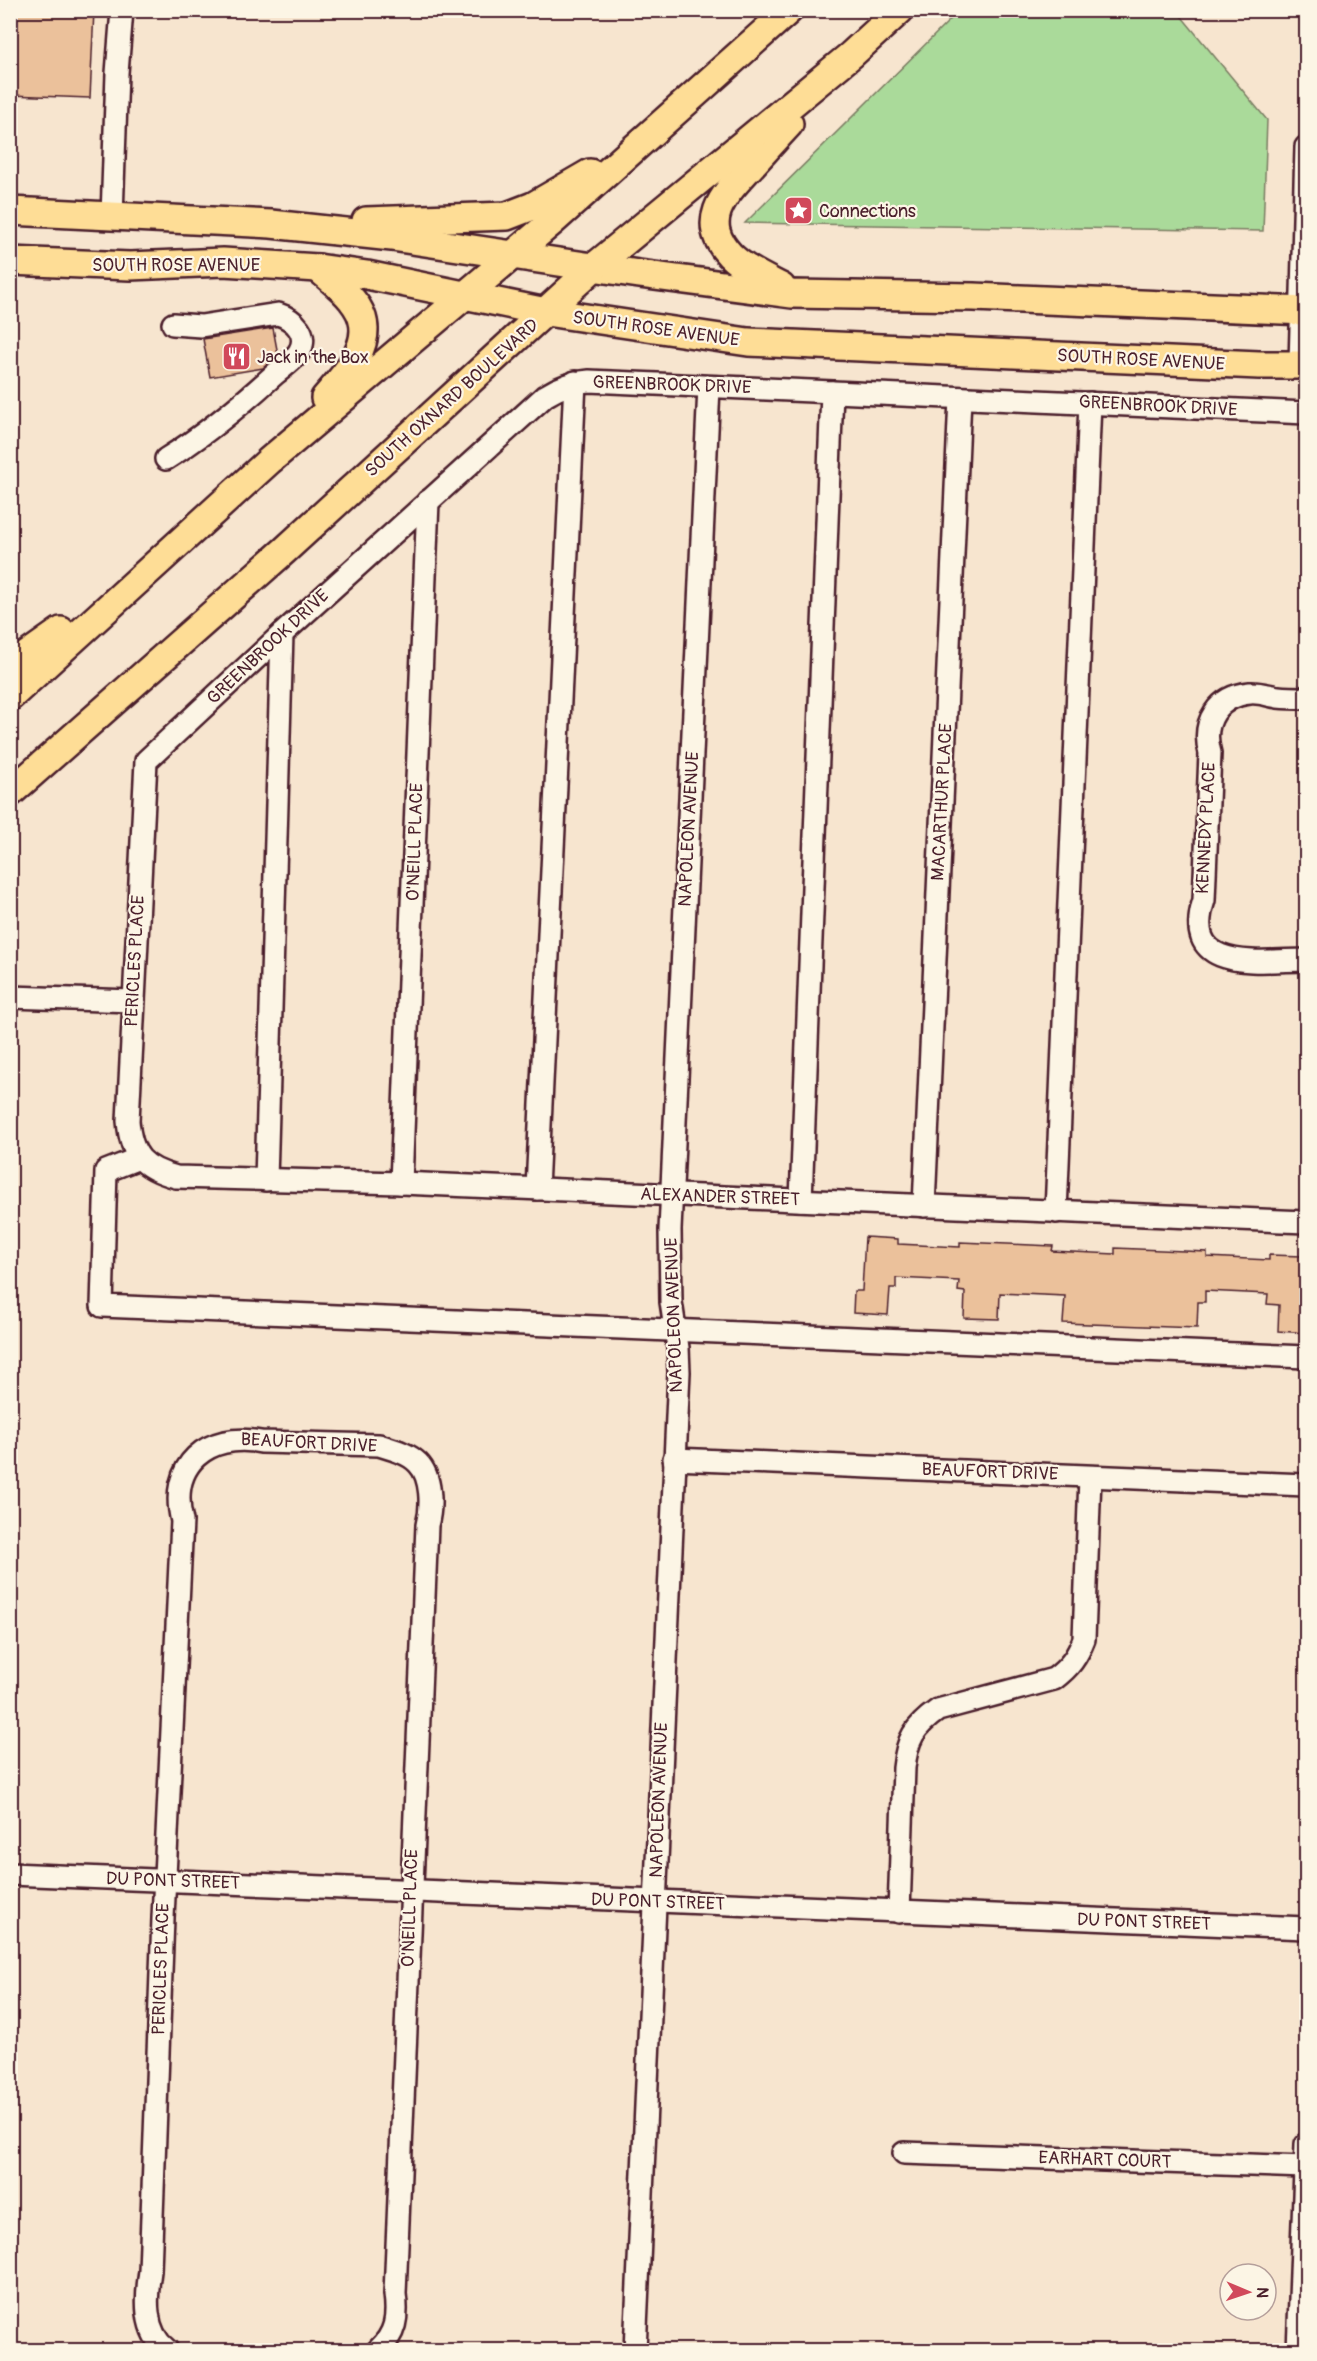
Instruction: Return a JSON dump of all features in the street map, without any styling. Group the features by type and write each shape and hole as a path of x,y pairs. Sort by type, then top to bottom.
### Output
{"main road":[{"path":"10,697 269,461 512,256 789,10"},
{"name":"SOUTH OXNARD BOULEVARD","path":"10,793 284,551 594,267 851,55 900,10"},
{"path":"792,294 742,265 729,254 718,237 715,221 721,198 851,55"},
{"path":"271,224 507,216 533,206 638,145"},
{"path":"10,211 271,224 392,237 512,256 792,294 974,297 1304,311"},
{"name":"SOUTH ROSE AVENUE","path":"10,261 130,266 223,262 318,268 367,275 546,312 748,342 1247,365 1303,364"},
{"path":"269,461 348,372 359,355 364,340 365,328 361,313 352,300 318,268"},
{"path":"10,667 153,567"}],"street":[{"path":"112,216 117,130 117,73 122,10"},
{"path":"1303,364 1306,147"},
{"path":"166,459 193,442 253,394 299,352 302,338 298,325 290,318 278,314 201,326 173,324"},
{"path":"537,1189 575,382"},
{"name":"GREENBROOK DRIVE","path":"146,761 282,634 545,396 557,388 575,382 1306,413"},
{"name":"NAPOLEON AVENUE","path":"635,2350 679,1372 674,1329 670,1230 709,387"},
{"path":"801,1200 832,392"},
{"name":"MACARTHUR PLACE","path":"924,1206 960,398"},
{"path":"1056,1212 1090,403"},
{"name":"O'NEILL PLACE","path":"401,1183 428,501"},
{"path":"266,1180 282,634"},
{"name":"KENNEDY PLACE","path":"1306,698 1250,693 1232,697 1218,706 1210,719 1207,732 1209,764 1204,900 1199,913 1204,941 1212,949 1229,959 1247,962 1306,960"},
{"name":"PERICLES PLACE","path":"139,1158 129,1134 128,1122 146,761"},
{"path":"10,998 133,1001"},
{"path":"139,1158 106,1171 102,1306 1306,1357"},
{"name":"ALEXANDER STREET","path":"139,1158 156,1172 176,1176 401,1183 1306,1222"},
{"name":"BEAUFORT DRIVE","path":"200,1453 207,1447 224,1440 243,1438 261,1442 379,1445 397,1451 418,1463"},
{"name":"PERICLES PLACE","path":"163,2348 152,2331 146,2294 150,2271 182,1521 179,1494 184,1476 200,1453"},
{"name":"BEAUFORT DRIVE","path":"674,1459 1306,1485"},
{"name":"O'NEILL PLACE","path":"378,2350 386,2343 395,2326 397,2312 395,2294 410,1891 427,1525 431,1502 429,1487 418,1463"},
{"path":"899,1912 904,1768 906,1750 911,1736 922,1721 938,1710 1054,1679 1069,1668 1077,1656 1084,1639 1090,1476"},
{"name":"DU PONT STREET","path":"10,1874 1306,1928"},
{"path":"1298,2350 1304,2293 1306,2144"},
{"name":"EARHART COURT","path":"904,2152 1305,2167"}],"green space":[{"path":"960,10 1177,11 1267,120 1263,231 745,223"}],"building":[{"path":"10,10 94,10 90,98 10,95"},
{"path":"273,328 278,355 263,368 210,377 203,339"},
{"path":"865,1237 898,1239 898,1244 960,1247 960,1242 1053,1246 1052,1251 1115,1254 1115,1248 1207,1252 1207,1257 1269,1260 1269,1255 1303,1256 1301,1310 1306,1311 1306,1333 1278,1331 1279,1305 1267,1304 1268,1294 1205,1291 1205,1302 1198,1302 1197,1328 1063,1323 1065,1296 1000,1293 999,1319 964,1318 965,1292 958,1291 959,1281 896,1278 896,1288 890,1288 888,1315 853,1313 854,1291 862,1291"}],"place":[{"name":"Connections","path":"798,211"},
{"name":"Jack in the Box","path":"236,357"}]}
